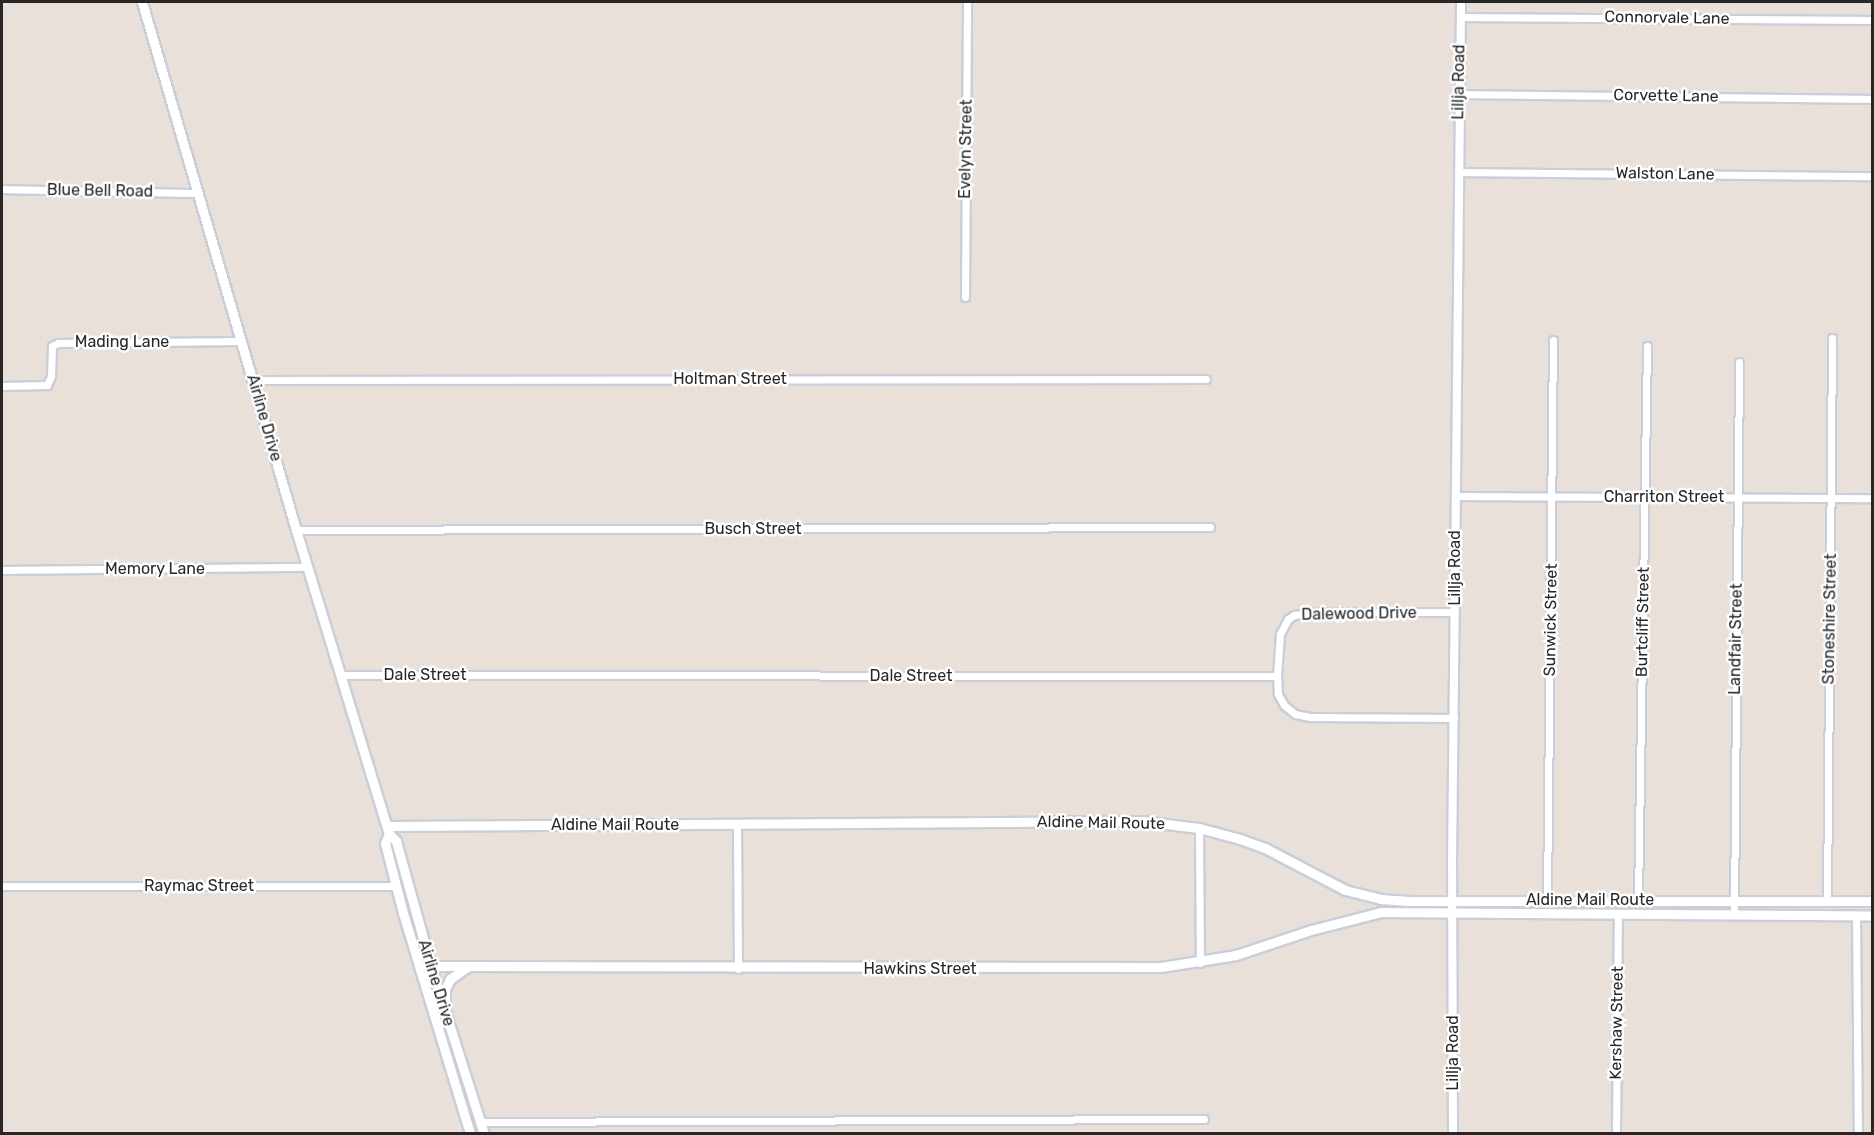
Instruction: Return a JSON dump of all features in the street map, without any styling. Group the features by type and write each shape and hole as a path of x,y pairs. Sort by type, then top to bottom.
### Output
{"main road":[{"name":"Airline Drive","path":"142,2 296,530 388,830 396,841 431,967 484,1134"},
{"name":"Aldine Mail Route","path":"388,830 1142,821 1199,828 1265,848 1344,890 1364,896 1409,901 1638,899 1872,901"},
{"name":"Airline Drive","path":"388,830 385,843 396,886 470,1134"},
{"name":"Hawkins Street","path":"420,969 431,967 1124,969 1200,963 1236,955 1354,917 1381,912 1401,912"},
{"name":"Aldine Mail Route","path":"1401,912 1872,915"},
{"path":"445,1012 445,989 450,980 466,968"}],"street":[{"name":"Evelyn Street","path":"965,297 967,2"},
{"name":"Lillja Road","path":"1453,1134 1452,899 1461,2"},
{"name":"Connorvale Lane","path":"1461,17 1872,20"},
{"name":"Corvette Lane","path":"1459,94 1872,99"},
{"name":"Walston Lane","path":"1458,172 1872,176"},
{"name":"Blue Bell Road","path":"2,189 198,193"},
{"name":"Stoneshire Street","path":"1827,901 1833,338"},
{"name":"Sunwick Street","path":"1547,900 1553,340"},
{"name":"Mading Lane","path":"2,386 47,385 51,376 52,346 58,343 242,341"},
{"name":"Burtcliff Street","path":"1638,899 1647,346"},
{"name":"Landfair Street","path":"1734,915 1739,362"},
{"name":"Holtman Street","path":"253,380 1206,379"},
{"name":"Charriton Street","path":"1455,496 1872,498"},
{"name":"Busch Street","path":"296,530 1210,527"},
{"name":"Memory Lane","path":"2,570 308,567"},
{"name":"Dalewood Drive","path":"1277,676 1280,634 1288,619 1294,615 1320,612 1455,612"},
{"name":"Dale Street","path":"341,675 1277,676"},
{"path":"1277,676 1278,694 1284,705 1295,714 1310,717 1454,718"},
{"path":"737,825 738,969"},
{"path":"1199,828 1200,963"},
{"name":"Raymac Street","path":"2,886 396,886"},
{"name":"Kershaw Street","path":"1616,1134 1618,913"},
{"path":"1856,915 1858,1134"},
{"path":"480,1122 1204,1119"}]}
